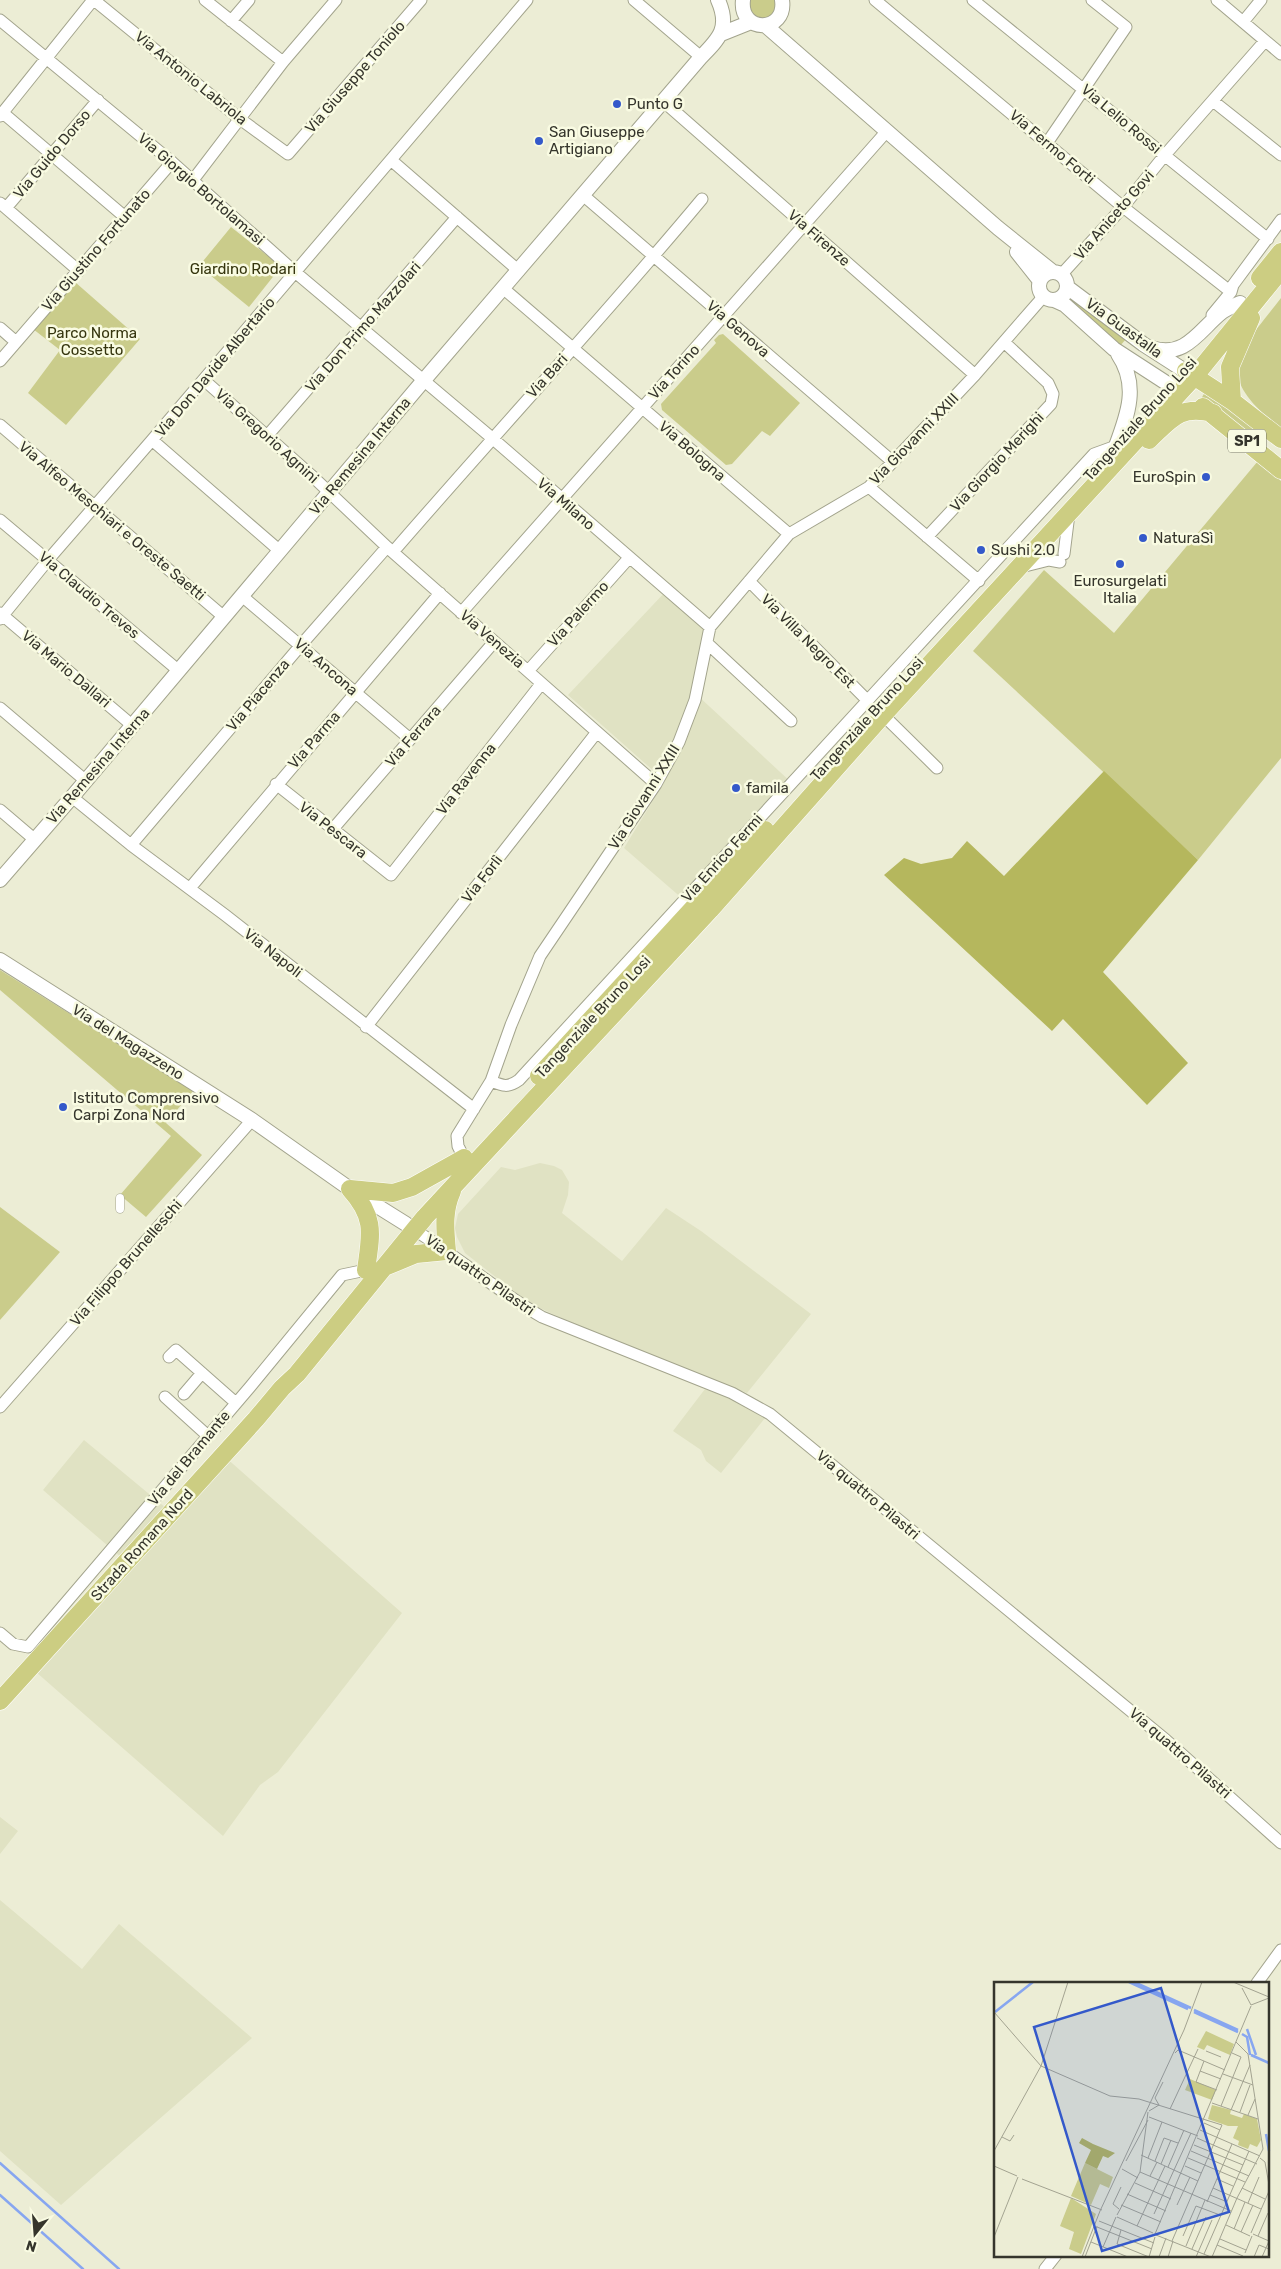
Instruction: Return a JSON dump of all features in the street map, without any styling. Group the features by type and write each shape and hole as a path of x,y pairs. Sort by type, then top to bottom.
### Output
{"main road":[{"name":"Tangenziale Bruno Losi","path":"1189,374 1236,298 1281,252"},
{"name":"Tangenziale Bruno Losi","path":"410,1227 464,1158 1116,446 1175,389 1260,297 1281,270"},
{"path":"1232,401 1230,367 1260,297"},
{"name":"Via Guastalla","path":"1189,374 1232,401 1277,436"},
{"name":"Tangenziale Bruno Losi","path":"410,1227 456,1182 710,910 876,708 1020,567 1094,486 1175,389"},
{"name":"Via Guastalla","path":"1175,389 1213,413 1281,470"},
{"path":"1094,486 1121,468 1178,415 1196,409 1213,413"},
{"path":"1258,451 1277,436"},
{"path":"350,1189 393,1193 412,1188 464,1158"},
{"path":"350,1189 363,1203 369,1217 374,1269 416,1254 448,1251 444,1226 445,1214 447,1202 456,1182"},
{"name":"Strada Romana Nord","path":"0,1701 282,1388 374,1269 410,1227"}],"street":[{"path":"94,0 1,114 52,154 125,217"},
{"name":"Via Antonio Labriola","path":"94,0 240,119 288,154"},
{"path":"205,0 283,62"},
{"path":"231,21 249,0"},
{"path":"193,180 283,62 336,0"},
{"name":"Via Giuseppe Toniolo","path":"288,154 421,0"},
{"name":"Via Don Davide Albertario","path":"1,616 527,0"},
{"path":"634,0 701,57"},
{"path":"718,0 723,12 721,34"},
{"name":"Via Fermo Forti","path":"875,0 1123,207 1236,298"},
{"name":"Via Lelio Rossi","path":"973,0 1268,239"},
{"path":"1047,143 1126,27 1092,0"},
{"path":"1217,0 1281,54"},
{"path":"1243,22 1261,0"},
{"path":"741,8 765,25 773,23 781,9"},
{"name":"Via Remesina Interna","path":"0,880 133,726 424,380 584,196 701,57 718,40 741,8"},
{"name":"SP1","path":"781,9 780,22 816,70"},
{"name":"Via Giorgio Bortolamasi","path":"0,20 172,162 295,272 424,380"},
{"name":"SP1","path":"765,25 998,228 1060,278"},
{"name":"Via Aniceto Govi","path":"1060,278 1264,41"},
{"name":"Via Guido Dorso","path":"3,205 52,154 98,100"},
{"name":"Via Firenze","path":"663,101 975,375"},
{"path":"1213,101 1281,155"},
{"name":"Via Torino","path":"461,613 887,131"},
{"path":"390,160 519,271"},
{"name":"Via Giustino Fortunato","path":"0,361 172,162"},
{"name":"Via Genova","path":"584,196 655,255 723,317 893,462"},
{"name":"Via Bari","path":"390,550 655,255 702,199"},
{"path":"3,205 79,271"},
{"name":"Via Don Primo Mazzolari","path":"267,436 457,217"},
{"path":"1143,344 1163,351 1174,350 1190,342 1203,332 1236,298 1233,285 1281,220"},
{"name":"SP1","path":"998,228 1040,281"},
{"path":"1045,275 1060,278 1062,297 1049,298 1039,290 1040,281 1045,275"},
{"name":"Via Guastalla","path":"1060,278 1143,344 1189,374"},
{"name":"Via Bologna","path":"504,289 789,534"},
{"name":"Via Guastalla","path":"1049,298 1065,305 1114,349 1175,389"},
{"name":"Via Giovanni XXIII","path":"464,1158 458,1146 457,1136 491,1080 511,1025 540,956 656,784 679,742 695,700 710,627 789,534 869,487 1004,342 1049,298"},
{"path":"0,328 16,342"},
{"name":"Via Giorgio Merighi","path":"928,537 1051,404 1053,394 1048,384 1004,342"},
{"path":"1114,349 1128,374 1131,395 1125,422 1116,446"},
{"name":"Via Gregorio Agnini","path":"204,380 329,493"},
{"name":"Via Milano","path":"424,380 710,627"},
{"name":"Via Alfeo Meschiari e Oreste Saetti","path":"0,426 95,505 224,617"},
{"path":"152,440 280,551"},
{"name":"Via Enrico Fermi","path":"491,1080 506,1086 512,1086 519,1080 876,708 979,581 1094,454 1116,446"},
{"path":"869,487 979,581"},
{"name":"Via Venezia","path":"329,493 390,550 656,784"},
{"path":"1020,567 1058,559 1069,514"},
{"name":"Via Claudio Treves","path":"0,520 178,671"},
{"name":"Via Piacenza","path":"131,845 301,644 390,550"},
{"name":"Via Palermo","path":"528,671 629,558"},
{"name":"Via Villa Negro Est","path":"749,581 937,768"},
{"name":"Via Parma","path":"190,888 276,784 440,593"},
{"name":"Via Ancona","path":"242,596 301,644 410,739"},
{"name":"Via Mario Dallari","path":"1,616 133,726"},
{"name":"Via Ferrara","path":"332,830 494,642"},
{"path":"707,643 791,721"},
{"name":"Via Ravenna","path":"391,875 541,684"},
{"path":"0,708 86,781"},
{"name":"Via Forlì","path":"366,1026 597,732"},
{"name":"Via Pescara","path":"276,784 391,875"},
{"name":"Via Napoli","path":"72,797 131,845 190,888 474,1109"},
{"path":"0,810 34,839"},
{"name":"Via del Magazzeno","path":"0,960 252,1120 350,1189 410,1227"},
{"name":"Via Filippo Brunelleschi","path":"0,1407 252,1120"},
{"path":"120,1198 120,1209"},
{"name":"Via quattro Pilastri","path":"410,1227 448,1251 516,1302 542,1317 732,1393 770,1414 1166,1740 1281,1843"},
{"name":"Via del Bramante","path":"0,1633 13,1644 28,1647 236,1404 342,1275 374,1269"},
{"path":"169,1357 176,1350 236,1404"},
{"path":"184,1394 202,1373"},
{"path":"165,1397 208,1436"},
{"path":"1258,1982 1281,1950"},
{"path":"1045,2269 1055,2256"}],"shaded area":[{"path":"667,590 708,628 696,694 793,784 684,900 624,848 665,781 568,695"},
{"path":"1104,771 1198,860 1103,972 1188,1063 1147,1105 1063,1019 1052,1031 884,875 904,858 921,864 952,858 967,841 1004,876"},
{"path":"540,1163 562,1170 569,1182 568,1195 562,1213 622,1261 666,1208 701,1231 811,1314 747,1393 568,1321 529,1303 465,1253 455,1228 458,1214 501,1167 515,1170"},
{"path":"705,1389 737,1401 765,1418 721,1473 706,1461 701,1450 673,1431"},
{"path":"84,1440 172,1513 224,1456 402,1613 278,1772 260,1785 223,1836 36,1672 129,1564 43,1490"},
{"path":"0,1817 18,1831 0,1854"},
{"path":"0,1900 82,1969 119,1924 252,2038 61,2205 0,2151"}],"green space":[{"path":"748,0 776,0 776,10 769,19 753,18"},
{"name":"Giardino Rodari","path":"231,227 278,264 276,273 249,307 199,266"},
{"name":"Parco Norma Cossetto","path":"75,282 140,339 66,425 28,393 60,350 33,329"},
{"path":"1074,297 1126,339 1120,346 1068,304"},
{"path":"1281,298 1281,429 1259,410 1245,393 1239,378 1238,365 1252,335"},
{"path":"723,334 800,403 770,436 762,431 732,464 726,465 662,410 661,404 716,343 714,340"},
{"path":"1205,392 1265,434 1257,443 1201,399"},
{"path":"1258,461 1281,481 1281,758 1198,860 973,651 1044,570 1114,633"},
{"path":"0,970 193,1091 166,1123 202,1155 146,1217 120,1195 171,1136 0,990"},
{"path":"0,1207 60,1252 0,1320"}],"waterway":[{"path":"0,2163 119,2269"},
{"path":"0,2195 83,2269"}],"place":[{"name":"Punto G","path":"617,104"},
{"name":"San Giuseppe Artigiano","path":"539,141"},
{"name":"EuroSpin","path":"1206,477"},
{"name":"NaturaSì","path":"1143,538"},
{"name":"Sushi 2.0","path":"981,550"},
{"name":"Eurosurgelati Italia","path":"1120,564"},
{"name":"famila","path":"736,788"},
{"name":"Istituto Comprensivo Carpi Zona Nord","path":"63,1107"}]}
